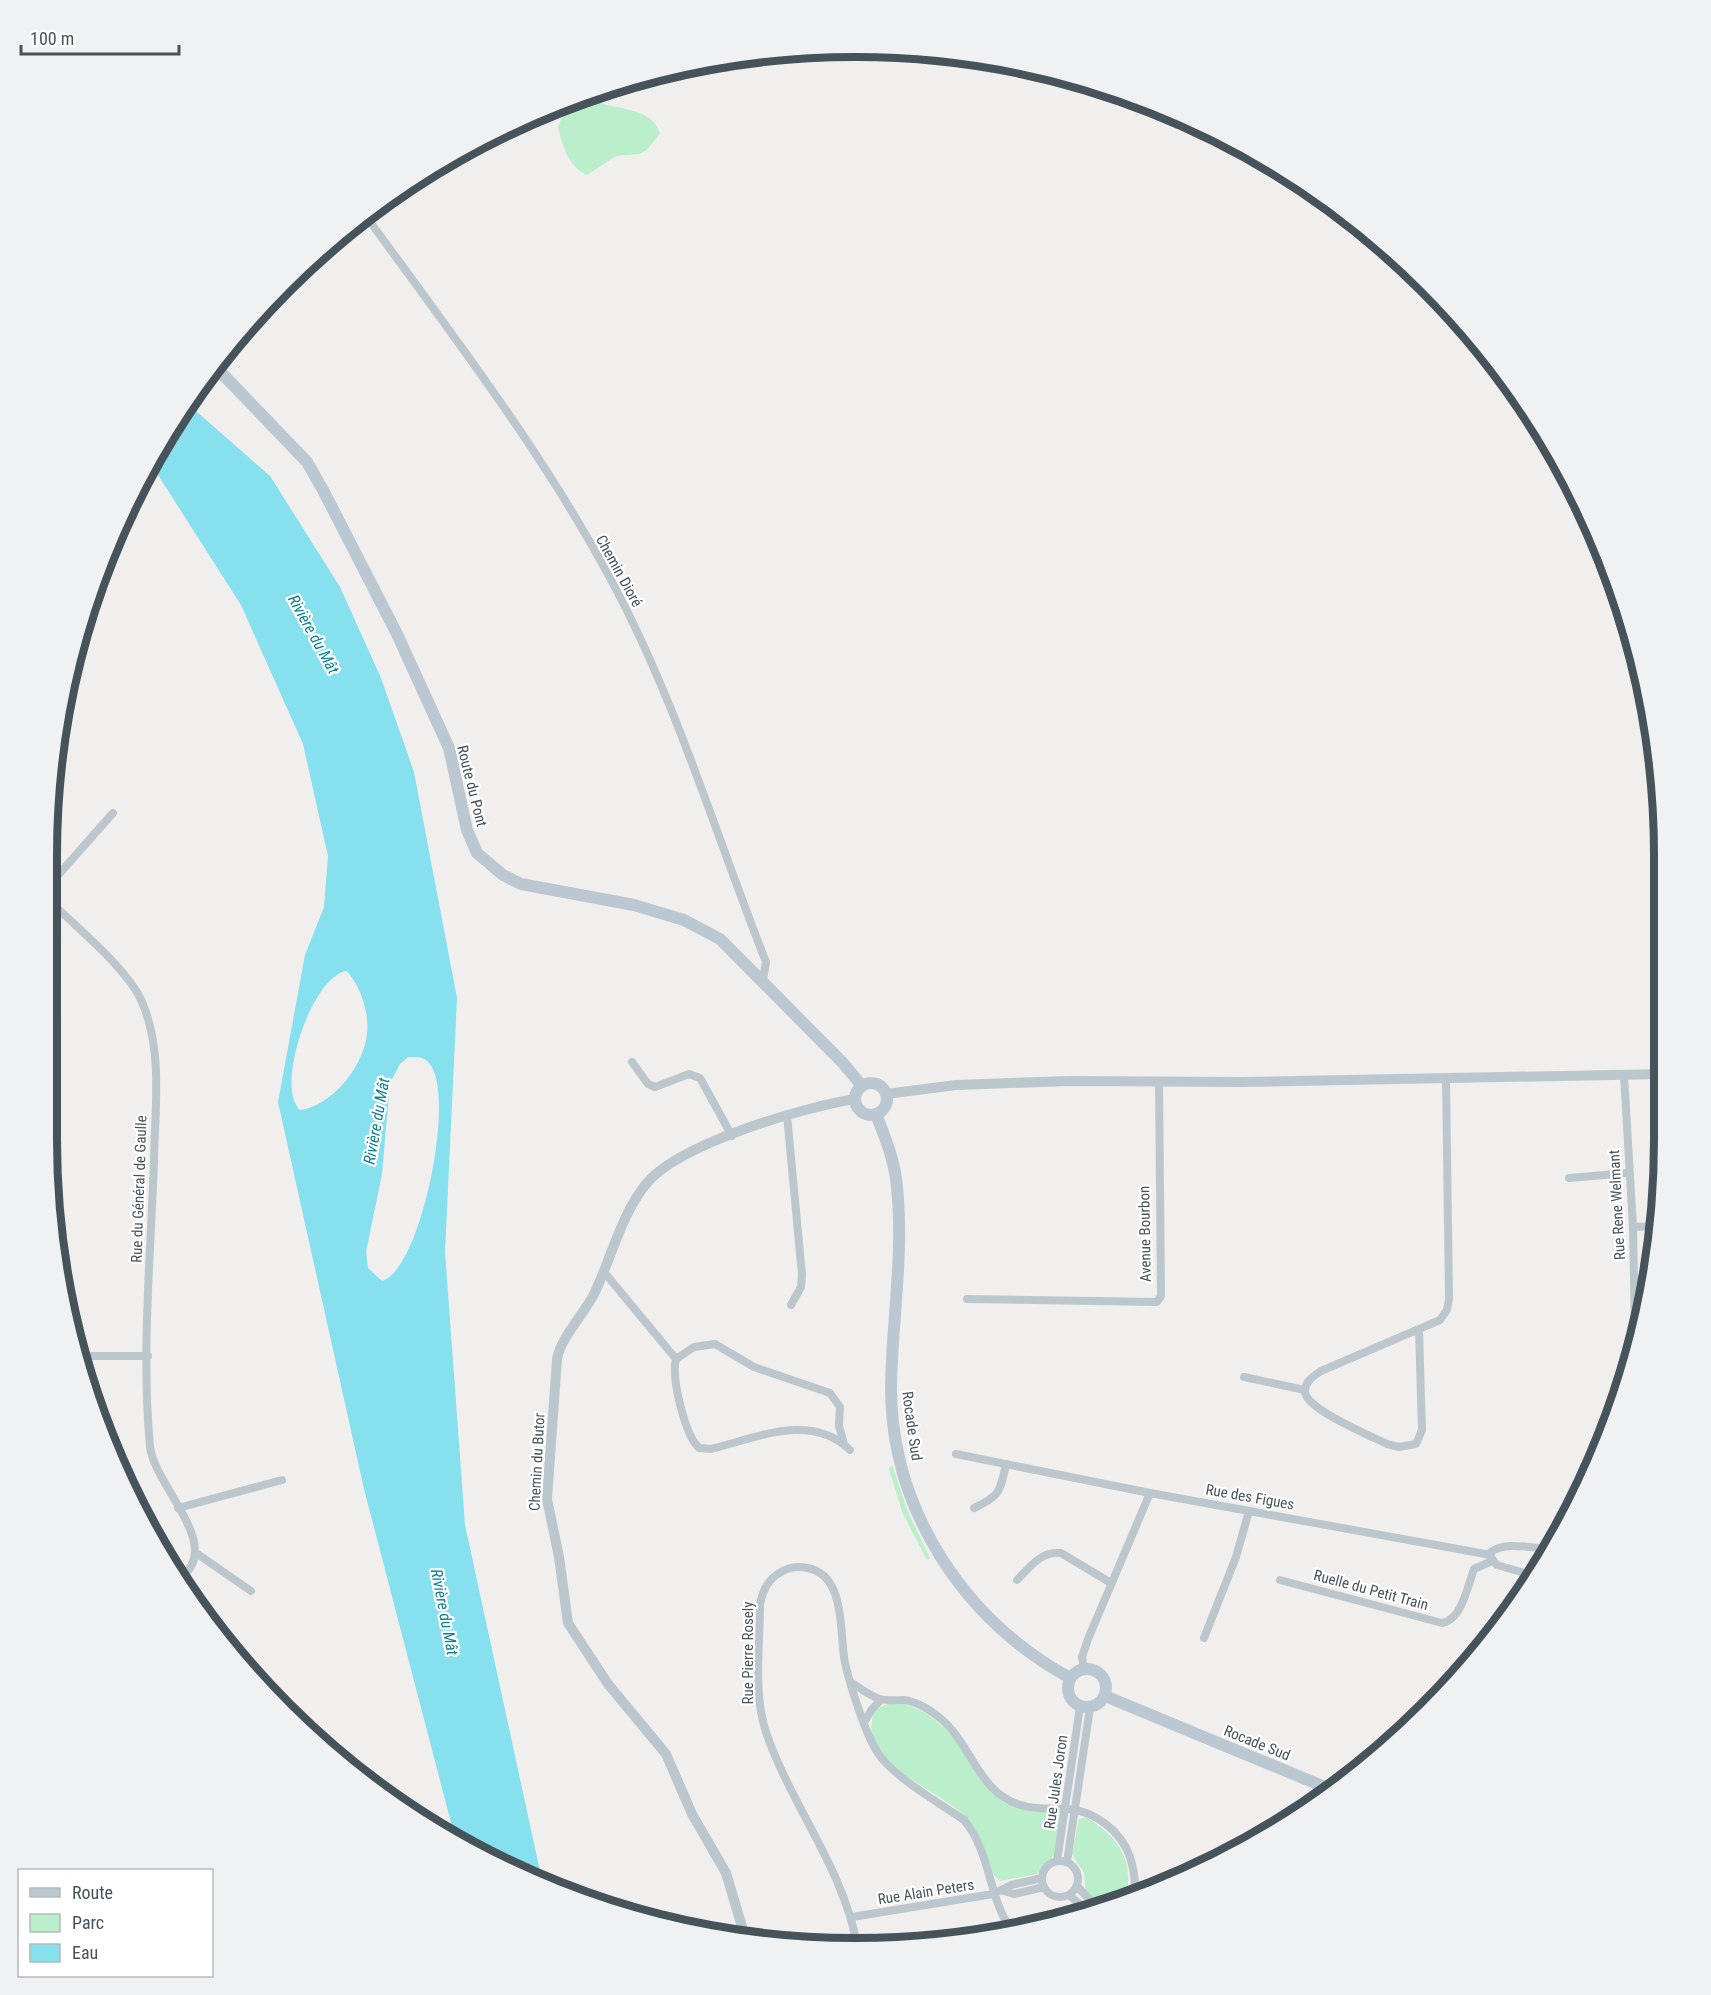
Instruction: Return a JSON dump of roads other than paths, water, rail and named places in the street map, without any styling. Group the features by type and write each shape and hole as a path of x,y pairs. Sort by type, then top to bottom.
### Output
{"main road":[{"name":"Route du Pont","path":"220,372 307,462 323,490 397,634 449,748 467,830 477,853 503,875 521,884 634,905 684,920 720,939 763,980 862,1086"},
{"path":"876,1084 886,1094 884,1107 876,1114 863,1113 855,1099 862,1086 876,1084"},
{"name":"Rocade Sud","path":"876,1114 892,1157 896,1178 898,1226 891,1390 893,1419 907,1485 922,1524 938,1553 975,1604 1010,1638 1070,1678"},
{"path":"1084,1669 1100,1674 1106,1685 1105,1696 1096,1706 1085,1707 1074,1703 1068,1692 1070,1678 1084,1669"},
{"name":"Rocade Sud","path":"1105,1696 1323,1786"}],"street":[{"name":"Chemin Dioré","path":"370,221 513,421 619,596 663,688 766,962 763,980"},
{"path":"57,876 113,813"},
{"name":"Rue du Général de Gaulle","path":"57,908 128,979 141,1000 150,1024 156,1080 148,1356 150,1447 159,1476 192,1531 196,1553"},
{"path":"632,1062 648,1084 655,1087 689,1074 700,1077 732,1136"},
{"path":"886,1094 956,1085 1654,1074"},
{"name":"Rue Rene Welmant","path":"1624,1075 1633,1227 1635,1314"},
{"path":"1305,1390 1312,1377 1321,1371 1440,1320 1447,1310 1449,1299 1446,1077"},
{"name":"Avenue Bourbon","path":"967,1299 1157,1302 1161,1296 1159,1081"},
{"name":"Chemin du Butor","path":"743,1930 726,1873 692,1814 666,1754 608,1684 572,1633 566,1614 558,1548 550,1524 547,1499 557,1359 560,1347 586,1310 628,1212 646,1183 682,1155 787,1115 855,1099"},
{"path":"787,1115 802,1275 801,1287 791,1305"},
{"path":"1569,1178 1628,1173"},
{"path":"1633,1227 1649,1226"},
{"path":"604,1272 676,1359 674,1370 676,1383 692,1438 699,1448 711,1449 795,1429 823,1432 847,1447 838,1426 840,1407 830,1393 754,1367 715,1344 694,1347 676,1359"},
{"path":"1305,1390 1311,1404 1388,1444 1399,1447 1416,1444 1422,1430 1419,1330"},
{"path":"87,1356 148,1356"},
{"path":"1244,1377 1305,1390"},
{"name":"Rue des Figues","path":"956,1454 1492,1558"},
{"path":"974,1508 993,1499 1000,1491 1005,1464"},
{"path":"178,1508 282,1480"},
{"path":"1084,1669 1082,1657 1088,1639 1150,1493"},
{"path":"1204,1638 1236,1557 1249,1511"},
{"path":"1525,1574 1512,1572 1492,1558 1497,1548 1541,1549"},
{"path":"1017,1580 1043,1555 1052,1552 1061,1553 1111,1583"},
{"path":"186,1573 193,1564 196,1553 251,1591"},
{"name":"Ruelle du Petit Train","path":"1280,1580 1442,1623 1452,1619 1459,1609 1474,1569 1492,1558"},
{"name":"Rue Pierre Rosely","path":"856,1938 852,1917 841,1886 790,1790 765,1730 760,1694 760,1604 762,1592 769,1581 791,1568 806,1568 826,1578 838,1606 845,1664 872,1744 879,1756 964,1820 973,1832 986,1865 993,1894 1007,1924"},
{"path":"852,1683 881,1700 905,1700 923,1707 939,1718 960,1738 990,1786 1001,1796 1030,1808 1070,1810 1096,1817 1114,1831 1127,1849 1134,1870 1133,1888"},
{"path":"865,1721 881,1700"},
{"name":"Rue Jules Joron","path":"1062,1862 1085,1707"},
{"path":"1077,1886 1069,1895 1058,1897 1043,1882 1047,1867 1062,1862 1075,1869 1077,1886 1092,1902"},
{"name":"Rue Alain Peters","path":"852,1917 993,1894 1004,1891 1011,1885 1043,1882"},
{"path":"1069,1895 1081,1905"}],"water":[{"name":"Rivière du Mât","path":"194,409 270,476 340,587 381,678 414,772 457,998 445,1252 465,1525 540,1873 502,1856 453,1829 364,1489 278,1102 305,955 324,907 328,856 303,744 241,605 156,471","holes":["347,971 361,995 366,1013 367,1031 363,1051 351,1074 333,1094 323,1102 300,1110 293,1098 294,1057 310,1010 334,977","408,1057 419,1057 429,1063 437,1081 439,1108 437,1143 431,1180 410,1247 396,1270 382,1281 368,1268 366,1252 382,1174 390,1083 400,1064"]}]}
